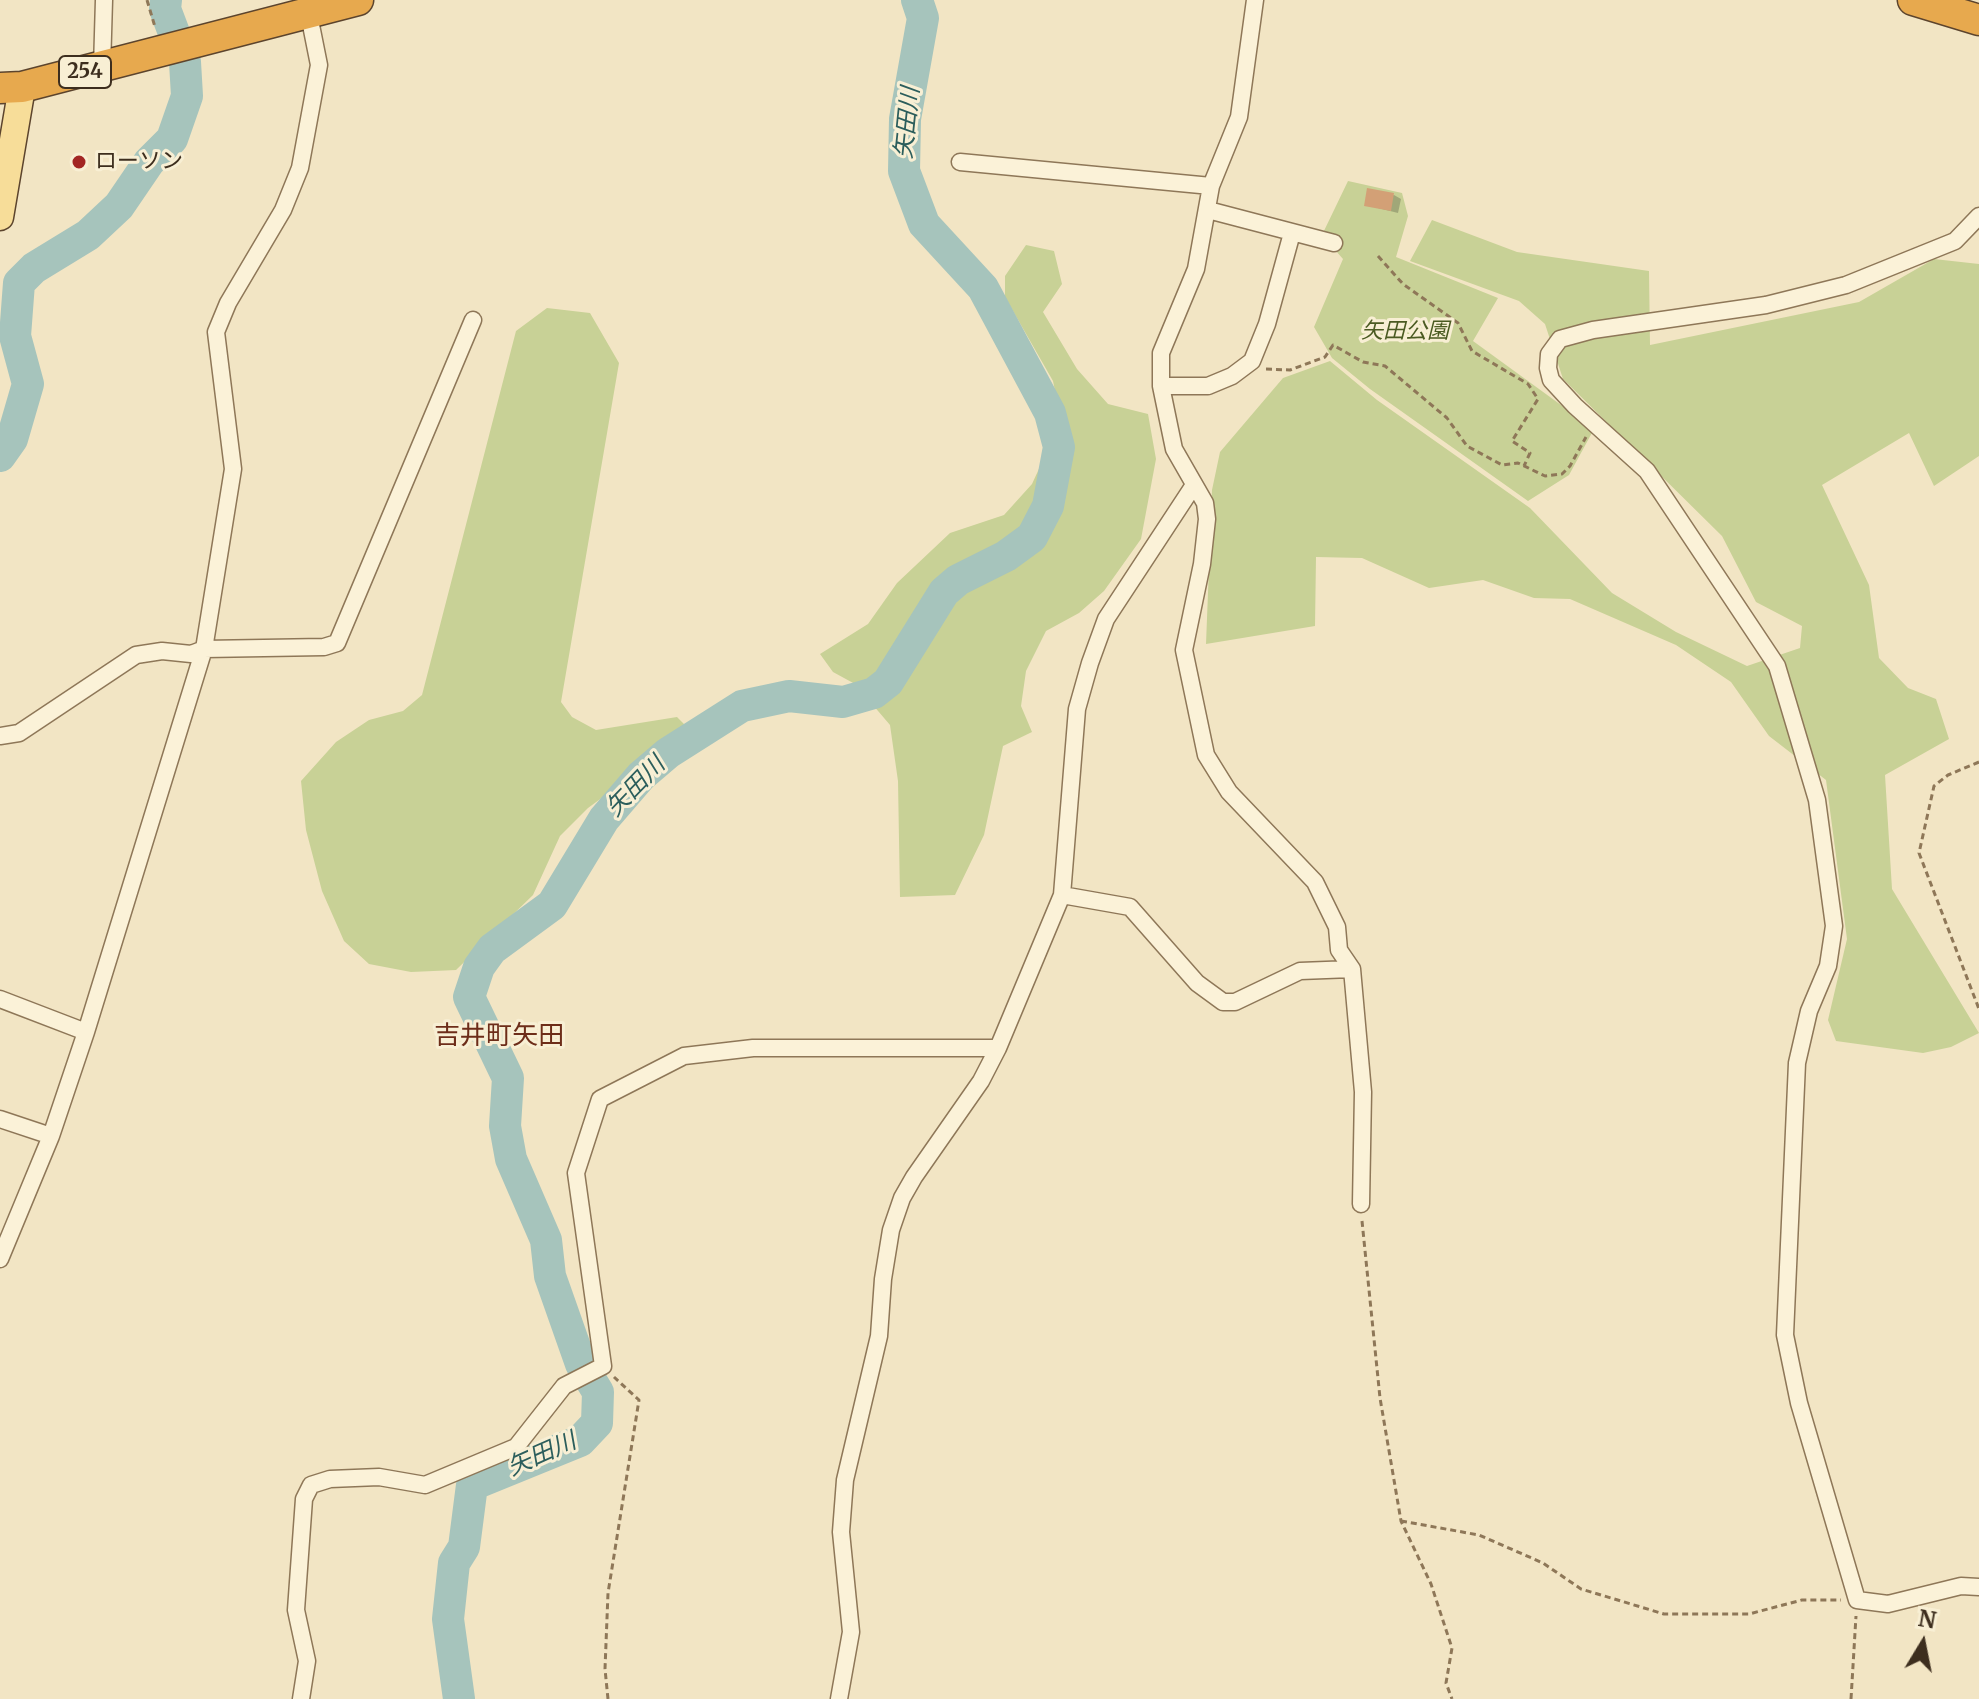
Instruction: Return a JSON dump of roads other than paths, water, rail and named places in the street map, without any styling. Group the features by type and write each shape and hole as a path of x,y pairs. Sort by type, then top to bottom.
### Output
{"highway":[{"name":"254","path":"11,88 102,68 174,44 309,15 358,0"},
{"path":"1913,0 1979,20"}],"main road":[{"path":"0,217 11,88"}],"street":[{"path":"102,68 104,0"},
{"path":"1255,0 1245,95 1211,186 1196,269 1161,353 1161,386 1174,449 1205,503 1206,533 1184,650 1206,755 1229,792 1315,882 1337,927 1339,950 1352,969 1363,1092 1361,1204"},
{"path":"0,1259 51,1136 86,1032 204,649 233,469 216,332 228,303 283,210 300,168 319,65 309,15"},
{"path":"960,162 1211,186"},
{"path":"1208,210 1334,243"},
{"path":"1979,216 1955,241 1846,285 1766,305 1593,330 1560,339 1549,354 1551,380 1647,471 1777,666 1817,800 1834,926 1828,966 1809,1011 1797,1063 1785,1335 1799,1403 1857,1600 1888,1604 1961,1586 1979,1587"},
{"path":"1161,386 1208,386 1232,376 1247,365 1267,324 1292,233"},
{"path":"0,736 19,733 136,655 162,651 191,654 204,649 324,647 337,643 473,320"},
{"path":"839,1699 851,1632 841,1532 845,1480 879,1336 883,1279 891,1230 908,1187 981,1081 998,1048 1062,895 1077,709 1090,663 1106,619 1194,485"},
{"path":"1062,895 1130,907 1197,983 1223,1002 1235,1002 1300,971 1352,969"},
{"path":"0,999 86,1032"},
{"path":"301,1699 307,1661 296,1610 304,1499 311,1485 330,1479 379,1477 425,1485 516,1447 564,1386 603,1366 576,1173 600,1099 684,1056 753,1048 998,1048"},
{"path":"0,1119 51,1136"}],"waterway":[{"path":"0,456 12,439 28,384 15,336 19,283 34,268 88,235 119,206 149,162 172,139 187,96 185,62 165,9 166,0"},
{"name":"矢田川","path":"459,1699 448,1619 454,1563 464,1547 472,1485 580,1441 597,1423 598,1392 581,1364 550,1276 546,1240 511,1159 505,1126 508,1078 469,997 479,967 492,949 552,905 604,819 641,776 668,753 742,706 789,696 843,702 874,693 888,682 944,592 958,580 1006,556 1032,537 1048,506 1059,447 1050,413 983,288 924,224 904,171 905,119 923,18 917,0"}],"place":[{"name":"ローソン","path":"79,162"}],"district":[{"name":"吉井町矢田","path":"499,1037"}],"park label":[{"name":"矢田公園","path":"1405,332"}]}
